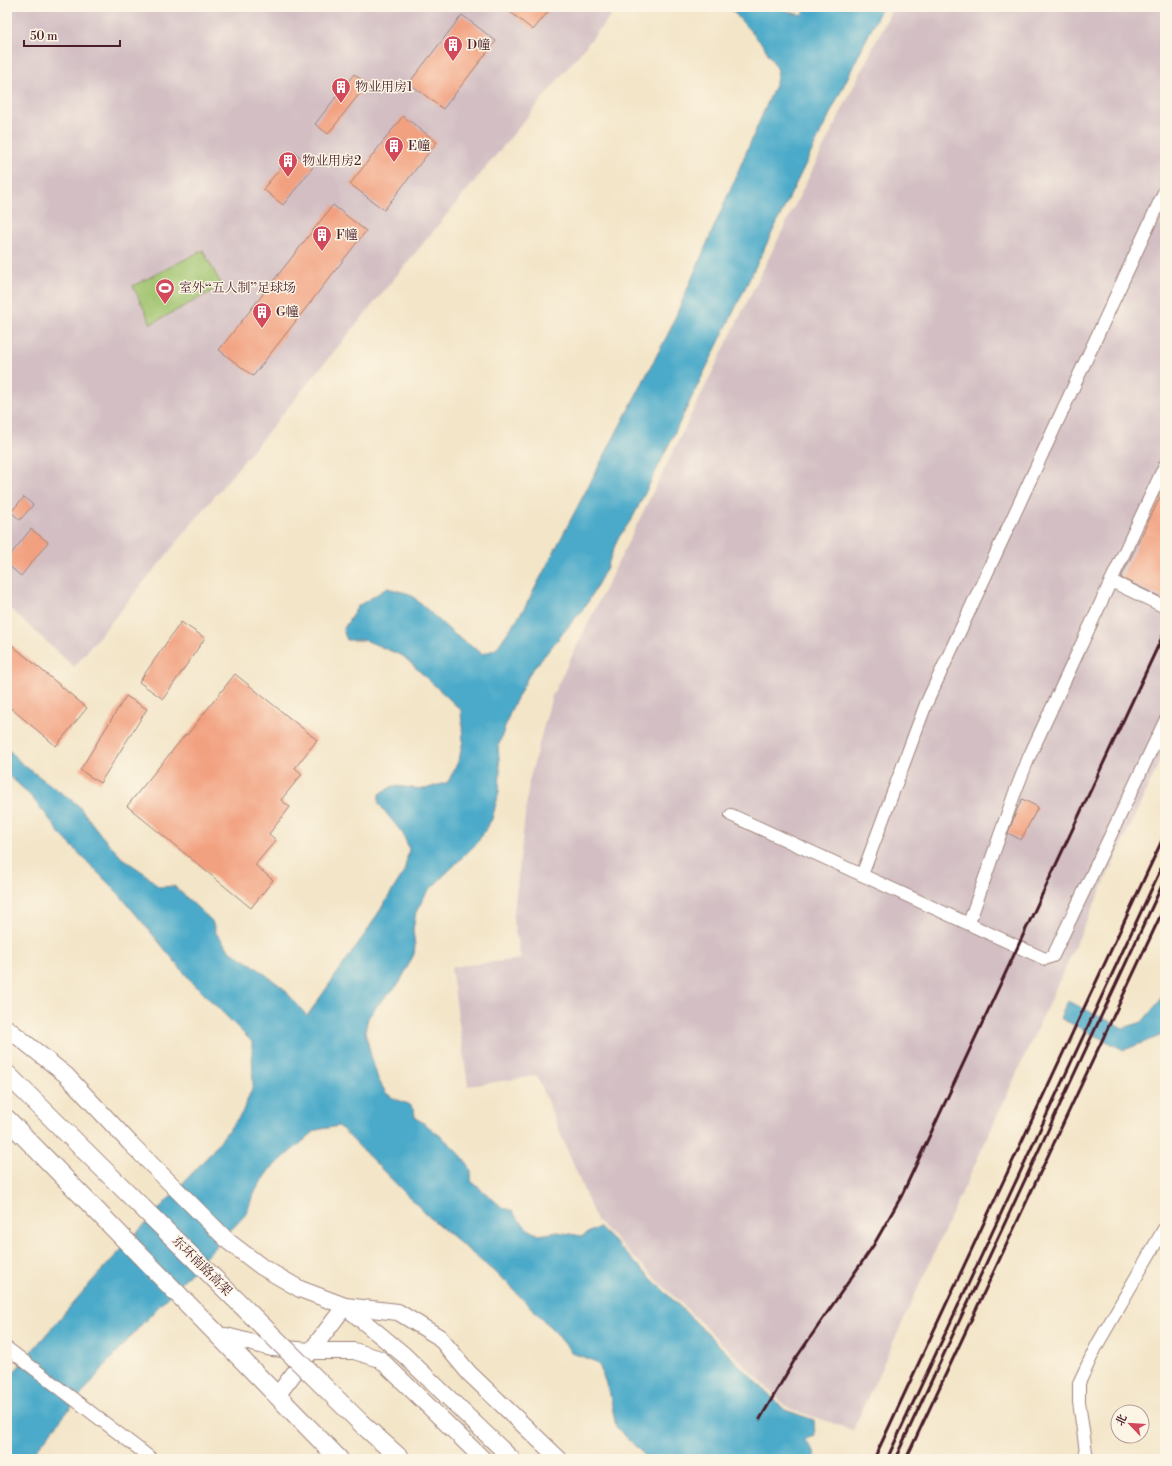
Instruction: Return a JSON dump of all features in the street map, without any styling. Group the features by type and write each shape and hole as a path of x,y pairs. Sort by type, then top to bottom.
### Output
{"highway":[{"path":"7,1064 55,1121"},
{"name":"东环南路高架","path":"7,1074 362,1424 395,1459"},
{"path":"7,1119 340,1459"},
{"path":"362,1424 401,1459"}],"main road":[{"path":"7,1028 66,1075 130,1143 229,1242 262,1267 300,1289 345,1306 398,1312 439,1337 469,1373 560,1459"},
{"path":"7,1109 208,1317 340,1459"},
{"path":"279,1392 345,1306"},
{"path":"345,1306 404,1355 512,1459"},
{"path":"226,1336 272,1348 311,1351 354,1351 380,1359 483,1459"}],"street":[{"path":"862,874 926,704 1165,190"},
{"path":"969,923 1029,757 1165,464"},
{"path":"1111,581 1165,607"},
{"path":"732,815 969,923 1044,959 1053,956 1165,721"},
{"path":"1088,1459 1079,1402 1079,1383 1097,1345 1165,1227"},
{"path":"11,1351 152,1459"}],"shaded area":[{"path":"7,7 618,7 74,667 7,606"},
{"path":"893,7 1165,7 1165,750 853,1430 788,1408 596,1220 537,1076 468,1086 451,967 521,959 513,921 529,781 552,696"}],"green space":[{"name":"室外“五人制”足球场","path":"203,250 222,286 151,324 133,286"}],"water":[{"path":"729,7 781,7 790,12 801,15 809,7 882,7 655,473 633,517 617,540 607,567 587,604 530,673 511,710 498,747 500,770 499,792 492,819 477,843 427,892 416,912 413,930 415,946 414,954 399,984 379,1003 368,1018 365,1031 378,1079 386,1093 393,1098 408,1104 414,1110 415,1117 456,1150 469,1167 471,1181 502,1207 512,1211 528,1229 539,1235 558,1232 582,1236 599,1227 785,1410 814,1420 815,1435 804,1440 814,1451 816,1459 648,1459 616,1427 610,1395 600,1367 594,1361 572,1353 556,1333 504,1280 428,1216 339,1126 316,1130 269,1170 254,1193 246,1214 107,1363 29,1459 7,1459 7,1380 93,1280 209,1155 242,1113 253,1086 252,1042 192,982 119,894 60,834 45,813 26,791 7,774 7,748 22,764 78,805 101,835 122,858 144,873 159,887 174,886 212,921 216,933 229,950 253,965 283,988 307,1016 367,931 404,872 409,849 403,834 379,804 379,794 393,786 425,789 448,782 459,760 463,741 461,710 403,656 365,640 347,640 343,630 358,606 387,588 410,594 455,635 483,654 496,649 524,609 668,334 776,83 778,70 763,45"},
{"path":"1165,991 1165,1034 1124,1050 1060,1018 1068,1001 1123,1028 1142,1022 1158,1003"}],"building":[{"path":"504,7 552,7 533,30"},
{"name":"D幢","path":"462,15 496,41 443,109 409,83"},
{"name":"物业用房1","path":"354,74 367,84 328,134 315,124"},
{"name":"E幢","path":"403,116 437,142 384,210 350,184"},
{"name":"物业用房2","path":"294,152 313,167 283,205 263,189"},
{"path":"333,205 366,231 253,376 219,350"},
{"path":"1165,487 1165,599 1121,578"},
{"path":"24,497 33,505 20,520 11,512"},
{"path":"31,529 48,542 21,576 7,564 7,559"},
{"path":"181,622 205,638 163,699 139,682"},
{"path":"7,641 87,708 56,746 7,705"},
{"path":"235,674 317,740 295,768 302,774 281,800 290,807 269,834 276,840 255,865 273,880 251,908 127,806 186,734 187,735"},
{"path":"126,696 147,709 100,783 80,770"},
{"path":"1022,799 1038,807 1021,840 1008,833"}],"railway":[{"path":"760,1419 794,1361 873,1246 901,1197 1165,631"},
{"path":"874,1459 1165,834"},
{"path":"887,1459 1165,860"},
{"path":"895,1459 1165,879"},
{"path":"906,1459 1165,906"}],"place":[{"name":"D幢","path":"453,62"},
{"name":"物业用房1","path":"341,104"},
{"name":"E幢","path":"394,163"},
{"name":"物业用房2","path":"288,178"},
{"name":"F幢","path":"322,252"},
{"name":"室外“五人制”足球场","path":"165,305"},
{"name":"G幢","path":"262,329"}]}
